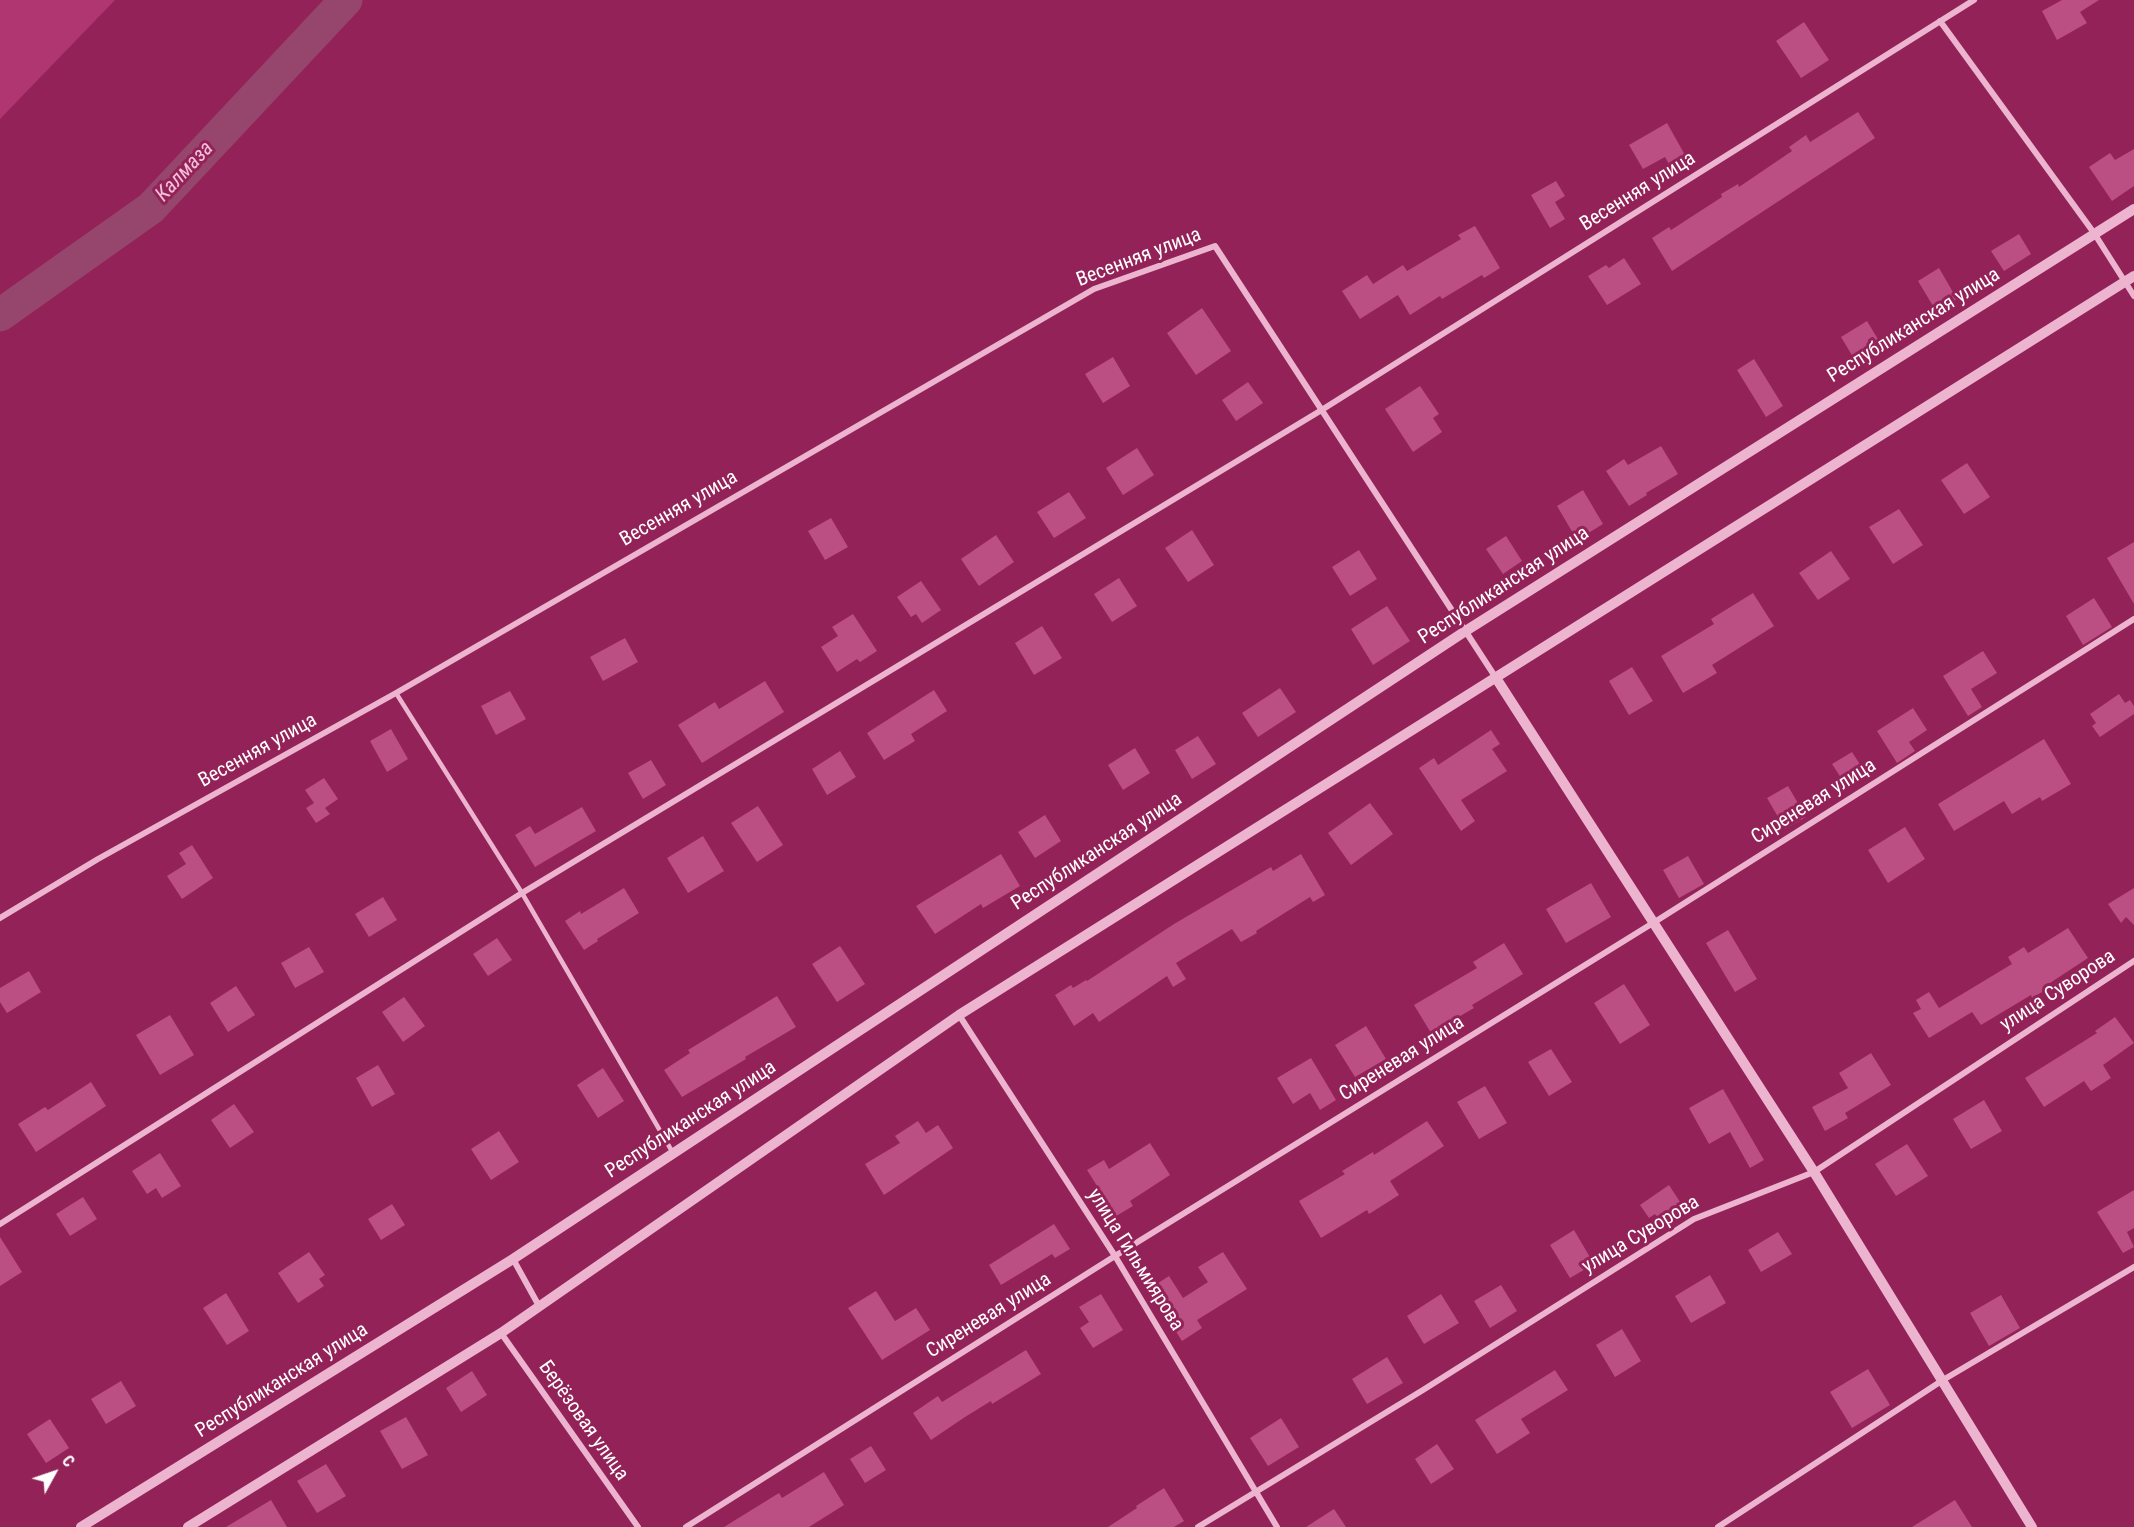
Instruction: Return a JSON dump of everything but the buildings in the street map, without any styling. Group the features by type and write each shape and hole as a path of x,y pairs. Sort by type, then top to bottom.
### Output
{"street":[{"name":"Весенняя улица","path":"0,1224 522,893 1320,411 1974,0"},
{"path":"1940,21 2094,233 2130,278 2134,296"},
{"name":"Республиканская улица","path":"81,1527 513,1259 1464,632 2134,209"},
{"name":"Весенняя улица","path":"0,918 98,859 396,693 1094,289 1215,246 1320,411 1496,678"},
{"path":"188,1527 501,1333 959,1015 2130,278"},
{"name":"Сиреневая улица","path":"686,1527 1115,1256 1653,923 2134,619"},
{"path":"1496,678 1814,1172 2032,1527"},
{"name":"улица Суворова","path":"1198,1527 1433,1384 1694,1219 1814,1172 2134,961"},
{"name":"улица Гильмиярова","path":"959,1015 1115,1256 1277,1527"},
{"path":"513,1259 539,1306"},
{"path":"1718,1527 1943,1380 2134,1268"},
{"name":"Берёзовая улица","path":"501,1333 638,1527"}],"lane":[{"path":"396,693 522,893 674,1153"}],"shaded area":[{"path":"0,0 115,0 0,119"}],"waterway":[{"name":"Калмаза","path":"0,315 151,208 346,0"}]}
